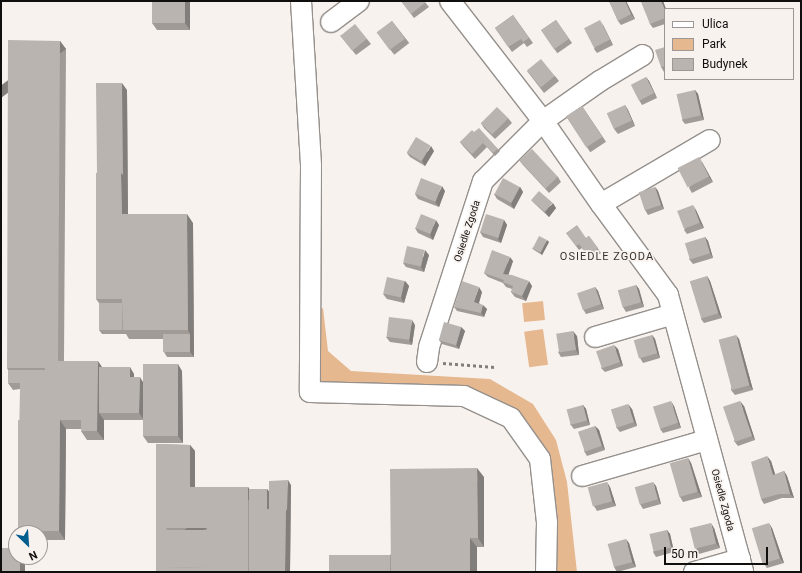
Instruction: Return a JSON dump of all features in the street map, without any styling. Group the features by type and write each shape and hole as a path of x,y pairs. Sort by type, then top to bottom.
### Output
{"street":[{"path":"301,1 311,166 310,392 464,396 511,418 540,459 548,522 546,572"},
{"path":"331,22 359,1"},
{"name":"Osiedle Zgoda","path":"450,1 543,121 601,204 668,295 742,565 694,572"},
{"name":"Osiedle Zgoda","path":"426,362 429,347 483,181 543,121 600,81 643,54"},
{"path":"601,204 710,140"},
{"path":"595,337 673,314"},
{"path":"582,476 707,440"}],"path":[{"path":"426,362 495,367"}],"green space":[{"path":"543,301 545,320 524,322 522,303"},
{"path":"323,308 328,351 351,371 490,379 533,404 556,440 567,482 577,572 546,572 540,459 511,418 464,396 310,392 310,313"},
{"path":"543,329 548,365 529,367 524,332"}],"building":[{"path":"152,1 185,1 185,23 152,23"},
{"path":"401,1 424,1 426,2 411,14"},
{"path":"609,1 625,1 631,14 618,21"},
{"path":"661,1 664,8 664,18 650,24 641,2"},
{"path":"513,15 529,38 523,42 521,39 508,47 495,28"},
{"path":"556,20 569,39 554,49 541,30"},
{"path":"600,20 610,40 594,48 584,28"},
{"path":"392,21 405,39 390,50 377,32"},
{"path":"355,24 367,39 352,51 340,36"},
{"path":"8,40 60,41 58,361 98,361 97,431 81,431 81,420 60,420 59,531 48,531 48,525 18,525 18,420 45,420 45,368 7,368"},
{"path":"664,47 664,66 661,67 655,50"},
{"path":"541,59 555,76 541,87 527,70"},
{"path":"646,77 654,93 639,101 631,85"},
{"path":"96,83 122,83 123,175 121,173 97,173"},
{"path":"695,90 701,115 682,120 676,94"},
{"path":"625,105 632,121 614,129 607,113"},
{"path":"582,106 602,137 586,147 566,116"},
{"path":"497,107 508,118 492,135 481,123"},
{"path":"479,128 498,149 493,153 474,132"},
{"path":"472,130 484,142 472,154 460,142"},
{"path":"416,137 431,146 421,161 407,152"},
{"path":"532,149 558,177 545,188 520,161"},
{"path":"699,157 709,177 688,187 678,168"},
{"path":"96,173 121,173 122,214 187,214 188,330 123,330 122,299 96,299"},
{"path":"421,178 442,186 435,202 415,194"},
{"path":"503,178 520,187 511,203 495,194"},
{"path":"655,187 661,205 645,210 639,192"},
{"path":"539,191 553,203 545,212 531,200"},
{"path":"693,205 700,223 684,229 677,211"},
{"path":"421,214 436,220 430,234 415,228"},
{"path":"486,214 504,220 498,238 480,232"},
{"path":"577,225 586,238 589,236 598,248 588,256 579,244 576,246 566,233"},
{"path":"539,236 547,240 541,253 533,248"},
{"path":"705,237 710,253 690,259 685,243"},
{"path":"407,246 425,250 421,267 403,263"},
{"path":"492,250 510,257 503,274 512,275 529,281 522,296 511,292 513,286 503,282 504,280 484,273"},
{"path":"707,276 718,313 701,319 690,281"},
{"path":"387,277 405,281 401,298 383,294"},
{"path":"462,281 479,287 474,302 483,305 481,313 454,307"},
{"path":"636,285 641,302 623,308 618,290"},
{"path":"595,287 601,304 583,310 577,293"},
{"path":"99,303 122,303 122,330 99,330"},
{"path":"389,317 412,320 409,340 387,337"},
{"path":"444,322 461,327 456,345 439,340"},
{"path":"573,331 576,350 559,352 556,334"},
{"path":"163,334 190,334 190,352 163,352"},
{"path":"652,335 657,353 639,359 634,340"},
{"path":"736,335 749,385 732,390 719,340"},
{"path":"614,345 620,362 602,368 596,351"},
{"path":"143,364 178,364 178,436 143,436"},
{"path":"99,367 130,367 130,377 140,377 139,413 99,413"},
{"path":"8,370 45,370 45,420 20,420 20,383 8,383"},
{"path":"671,401 678,423 660,429 653,407"},
{"path":"740,401 752,436 735,442 723,407"},
{"path":"628,404 634,422 617,428 611,410"},
{"path":"583,405 587,420 571,425 567,409"},
{"path":"595,426 602,446 585,452 578,432"},
{"path":"156,444 190,445 190,487 166,487 166,528 167,530 207,530 207,567 166,568 166,572 156,572"},
{"path":"767,456 773,475 784,471 790,494 779,494 761,499 751,462"},
{"path":"688,458 698,492 679,497 670,463"},
{"path":"477,468 478,538 470,538 470,572 391,572 390,469"},
{"path":"288,480 287,511 286,509 269,509 269,481"},
{"path":"607,482 612,501 593,506 588,487"},
{"path":"653,482 658,499 640,505 635,487"},
{"path":"166,487 248,487 248,572 166,572 166,568 207,567 207,528 166,528"},
{"path":"249,489 267,489 267,509 286,509 285,572 249,572"},
{"path":"711,523 716,543 695,549 690,528"},
{"path":"769,523 780,558 763,564 752,528"},
{"path":"667,530 671,548 654,552 649,534"},
{"path":"626,539 632,562 614,567 608,544"},
{"path":"1,548 8,548 8,565 20,565 20,572 1,572"},
{"path":"329,555 390,555 390,572 329,572"}],"district":[{"name":"OSIEDLE ZGODA","path":"607,257"}]}
